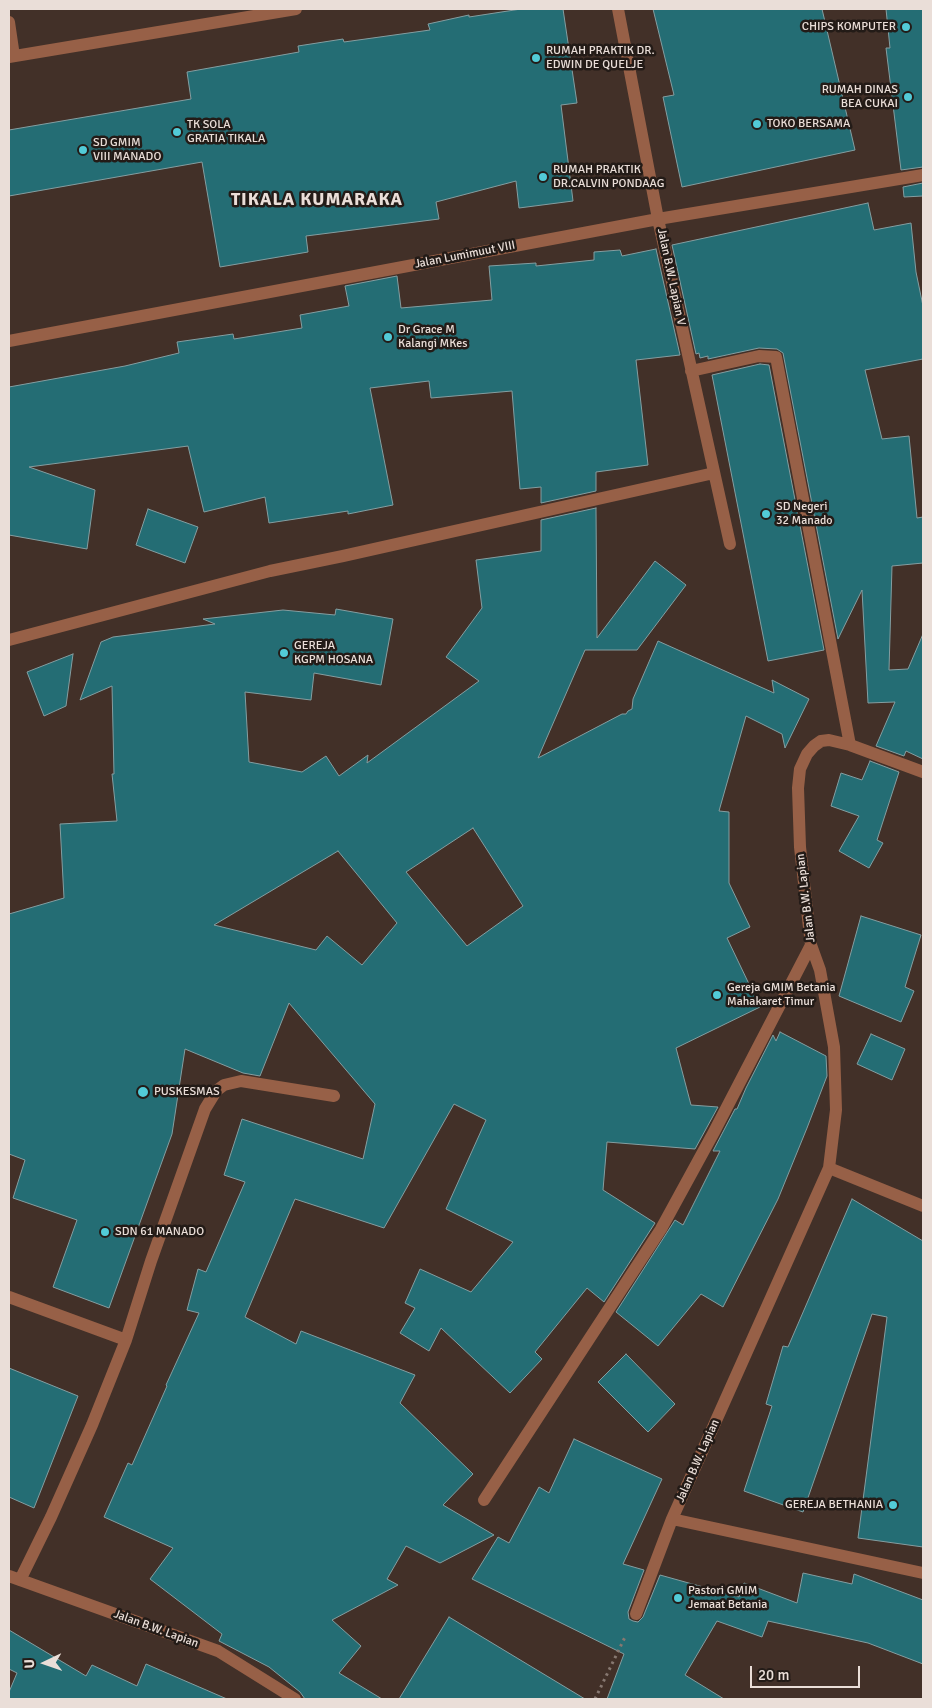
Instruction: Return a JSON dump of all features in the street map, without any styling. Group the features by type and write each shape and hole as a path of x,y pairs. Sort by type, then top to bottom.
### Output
{"street":[{"path":"9,22 11,57 296,9"},
{"name":"Jalan B.W. Lapian V","path":"618,9 658,219 730,544"},
{"name":"Jalan Lumimuut VIII","path":"9,341 658,219 923,175"},
{"path":"692,371 759,356 776,357 850,745"},
{"path":"9,640 270,570 342,556 714,473"},
{"name":"Jalan B.W. Lapian","path":"923,772 850,745 829,740 821,741 807,754 800,769 798,788 800,847 811,945 820,970 834,1047 836,1110 828,1168 672,1519 923,1574"},
{"path":"484,1500 661,1229 714,1132 811,945"},
{"path":"14,1578 51,1517 81,1450 126,1340 151,1261 205,1109 216,1091 224,1085 241,1082 334,1096"},
{"path":"828,1168 923,1206"},
{"path":"9,1297 126,1340"},
{"path":"636,1614 672,1519"},
{"name":"Jalan B.W. Lapian","path":"14,1578 218,1651 295,1699"}],"path":[{"path":"595,1699 636,1614"}],"building":[{"path":"521,9 563,9 577,103 561,105 573,201 519,208 516,181 436,202 439,219 306,236 308,252 220,267 202,162 9,196 9,130 191,99 187,72 299,52 298,46 343,39 344,42 430,30 428,24 469,15 469,17"},
{"path":"653,9 822,9 855,150 682,187 663,97 674,95"},
{"name":"RUMAH DINAS BEA CUKAI","path":"886,9 923,9 923,167 901,170 886,48 890,48"},
{"path":"923,183 923,196 904,197 903,187"},
{"path":"868,203 874,230 911,223 916,272 923,306 923,359 865,370 882,439 909,436 917,518 923,517 923,563 892,566 889,670 908,669 923,634 923,759 906,751 904,756 876,746 895,702 868,703 862,590 838,639 783,353 777,349 759,348 708,359 708,356 700,358 699,353 696,354 672,245"},
{"path":"656,249 680,355 636,360 648,465 596,472 596,491 541,503 541,487 520,489 512,391 431,398 429,381 370,388 393,505 348,514 348,511 269,523 265,497 204,512 188,446 29,467 95,490 87,549 9,535 9,387 125,366 179,353 177,342 233,334 234,339 302,328 300,315 349,306 345,286 397,276 401,308 492,300 489,266 536,263 536,266 594,260 594,252 620,250 622,256"},
{"name":"SD Negeri 32 Manado","path":"760,364 769,365 824,650 768,661 712,375"},
{"path":"596,508 597,638 655,561 686,585 637,650 585,650 538,758 622,714 626,714 632,709 633,699 658,641 774,693 772,680 809,699 785,748 782,734 746,716 719,811 729,812 729,883 750,927 727,938 760,1007 676,1048 691,1105 718,1107 695,1149 607,1142 603,1190 655,1223 604,1302 587,1288 535,1352 542,1359 510,1393 441,1328 429,1351 400,1333 415,1308 405,1303 420,1269 471,1292 513,1242 446,1209 486,1120 454,1104 384,1228 295,1199 245,1317 296,1344 301,1331 415,1375 400,1403 473,1474 443,1505 494,1535 440,1563 406,1546 387,1579 398,1585 332,1620 361,1646 339,1673 382,1699 305,1699 300,1692 269,1667 219,1641 222,1634 150,1579 173,1548 104,1517 128,1463 132,1465 199,1313 187,1310 198,1269 206,1272 245,1182 224,1175 242,1119 363,1159 375,1104 289,1003 260,1076 243,1073 185,1049 172,1134 109,1308 53,1287 77,1220 13,1198 25,1160 9,1154 9,914 64,898 60,824 117,821 112,774 114,774 112,686 80,700 101,642 113,637 215,624 203,619 283,610 335,615 336,609 393,619 381,685 314,673 311,700 245,692 249,762 302,772 326,756 339,776 368,755 367,763 479,681 446,657 482,608 476,560 541,551 541,520","holes":["473,828 523,906 467,946 406,872","338,851 397,923 362,965 327,936 316,950 214,925"]},
{"path":"148,509 198,527 185,563 136,545"},
{"path":"73,654 66,706 44,716 27,672"},
{"path":"870,761 899,772 877,840 883,843 869,868 839,851 859,816 831,806 841,773 862,780"},
{"path":"861,916 921,935 905,987 914,991 901,1022 839,996"},
{"path":"780,1032 826,1056 827,1076 807,1128 778,1199 723,1307 701,1294 658,1346 616,1312 675,1220 683,1225 720,1151 713,1151 735,1109 737,1109 773,1035 776,1041"},
{"path":"871,1034 905,1049 892,1080 857,1064"},
{"path":"852,1199 923,1241 923,1547 858,1538 887,1317 872,1314 803,1512 744,1491 772,1406 766,1404 783,1346 788,1347"},
{"path":"626,1354 675,1404 648,1432 598,1382"},
{"path":"9,1368 78,1396 34,1508 9,1497"},
{"path":"574,1439 662,1479 623,1564 644,1570 628,1612 629,1619 638,1622 643,1617 660,1575 739,1597 744,1583 797,1603 803,1573 852,1584 854,1574 923,1600 923,1664 868,1643 768,1621 762,1637 717,1621 685,1675 724,1699 607,1699 624,1654 472,1579 498,1537 509,1543 539,1487 549,1493"},
{"path":"449,1617 585,1699 399,1699"},
{"path":"9,1630 86,1676 92,1665 137,1686 146,1664 227,1699 9,1699 9,1692 17,1673 9,1669"}],"place":[{"name":"CHIPS KOMPUTER","path":"906,27"},
{"name":"RUMAH PRAKTIK DR. EDWIN DE QUELJE","path":"536,58"},
{"name":"RUMAH DINAS BEA CUKAI","path":"908,97"},
{"name":"TOKO BERSAMA","path":"757,124"},
{"name":"TK SOLA GRATIA TIKALA","path":"177,132"},
{"name":"SD GMIM VIII MANADO","path":"83,150"},
{"name":"RUMAH PRAKTIK DR.CALVIN PONDAAG","path":"543,177"},
{"name":"Dr Grace M Kalangi MKes","path":"388,337"},
{"name":"SD Negeri 32 Manado","path":"766,514"},
{"name":"GEREJA KGPM HOSANA","path":"284,653"},
{"name":"Gereja GMIM Betania Mahakaret Timur","path":"717,995"},
{"name":"PUSKESMAS","path":"143,1092"},
{"name":"SDN 61 MANADO","path":"105,1232"},
{"name":"GEREJA BETHANIA","path":"893,1505"},
{"name":"Pastori GMIM Jemaat Betania","path":"678,1598"}],"district":[{"name":"TIKALA KUMARAKA","path":"317,200"}]}
